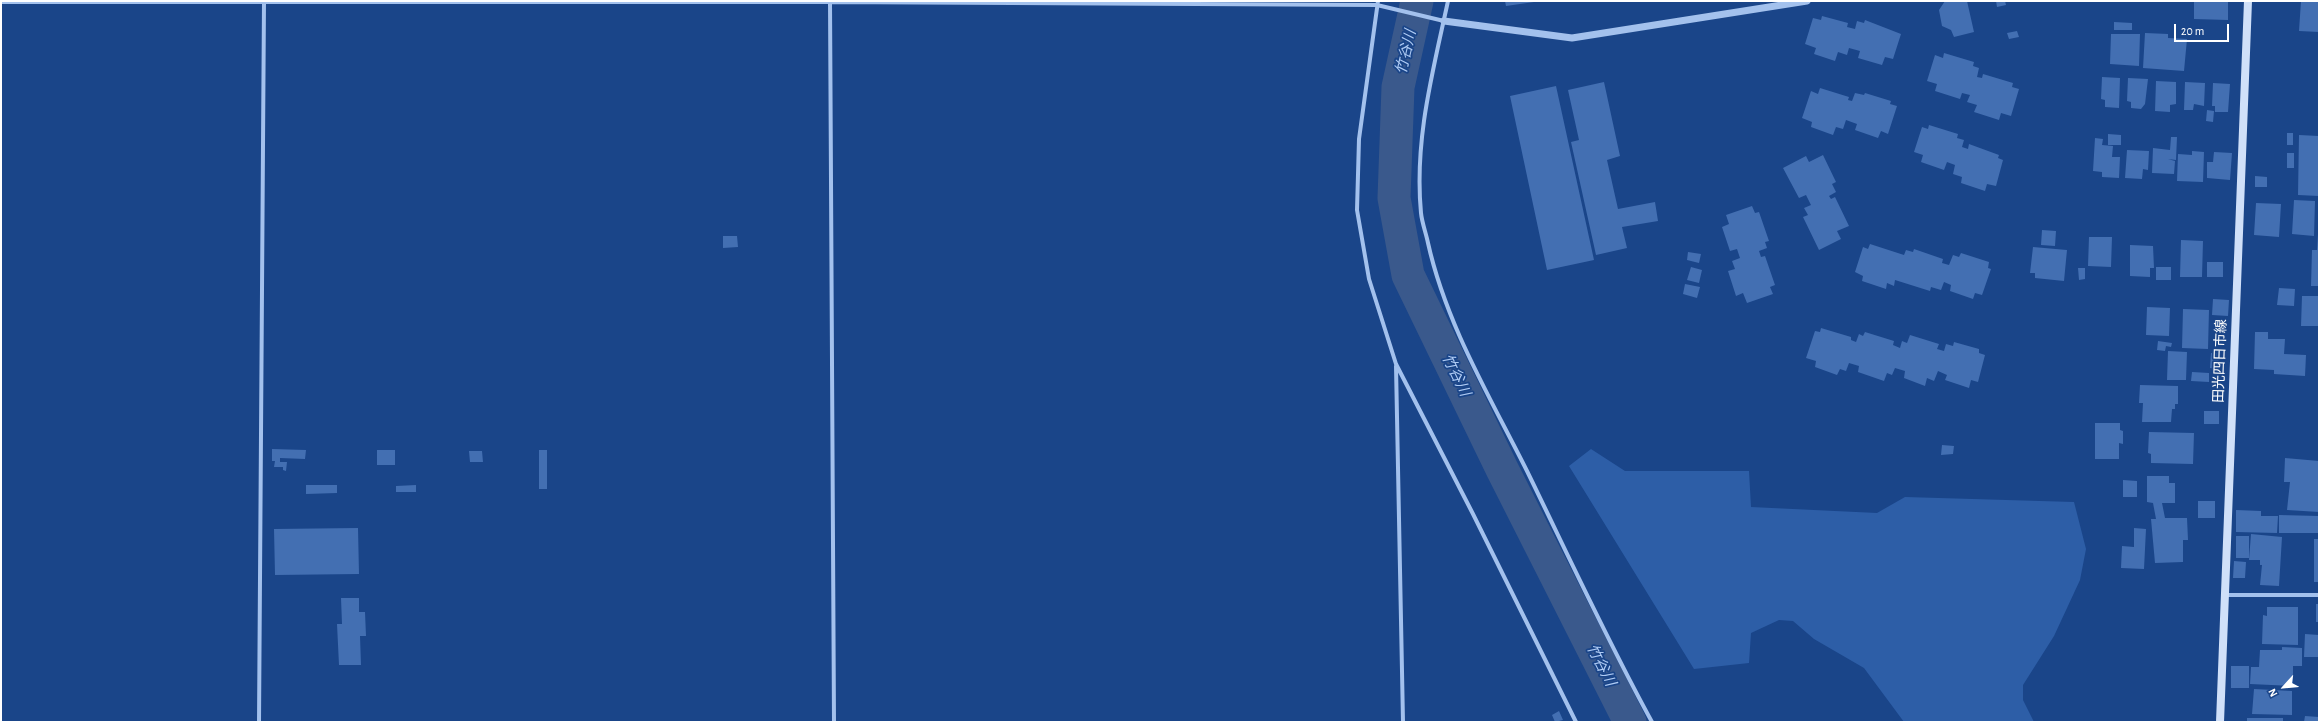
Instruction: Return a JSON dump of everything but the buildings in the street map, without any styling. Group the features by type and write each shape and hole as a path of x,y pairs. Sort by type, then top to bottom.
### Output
{"main road":[{"name":"田光四日市線","path":"2220,722 2248,1"}],"street":[{"path":"1448,1 1429,84 1419,162 1422,214 1435,274 1466,351 1527,470 1621,665 1652,722"},
{"path":"1,2 1378,3 1444,21 1572,38 1807,1"},
{"path":"259,722 264,2"},
{"path":"830,2 834,722"},
{"path":"1378,3 1359,139 1357,210 1369,279 1396,364 1473,514 1576,722"},
{"path":"1396,364 1403,722"},
{"path":"2224,595 2319,594"}],"shaded area":[{"path":"1591,449 1625,471 1749,471 1751,507 1877,513 1905,497 2074,502 2086,549 2080,580 2054,636 2023,685 2023,700 2034,722 1904,722 1864,668 1814,639 1793,621 1779,620 1751,633 1749,663 1694,669 1569,466"}],"waterway":[{"name":"竹谷川","path":"1417,1 1398,87 1394,198 1408,275 1502,469 1630,722"}]}
